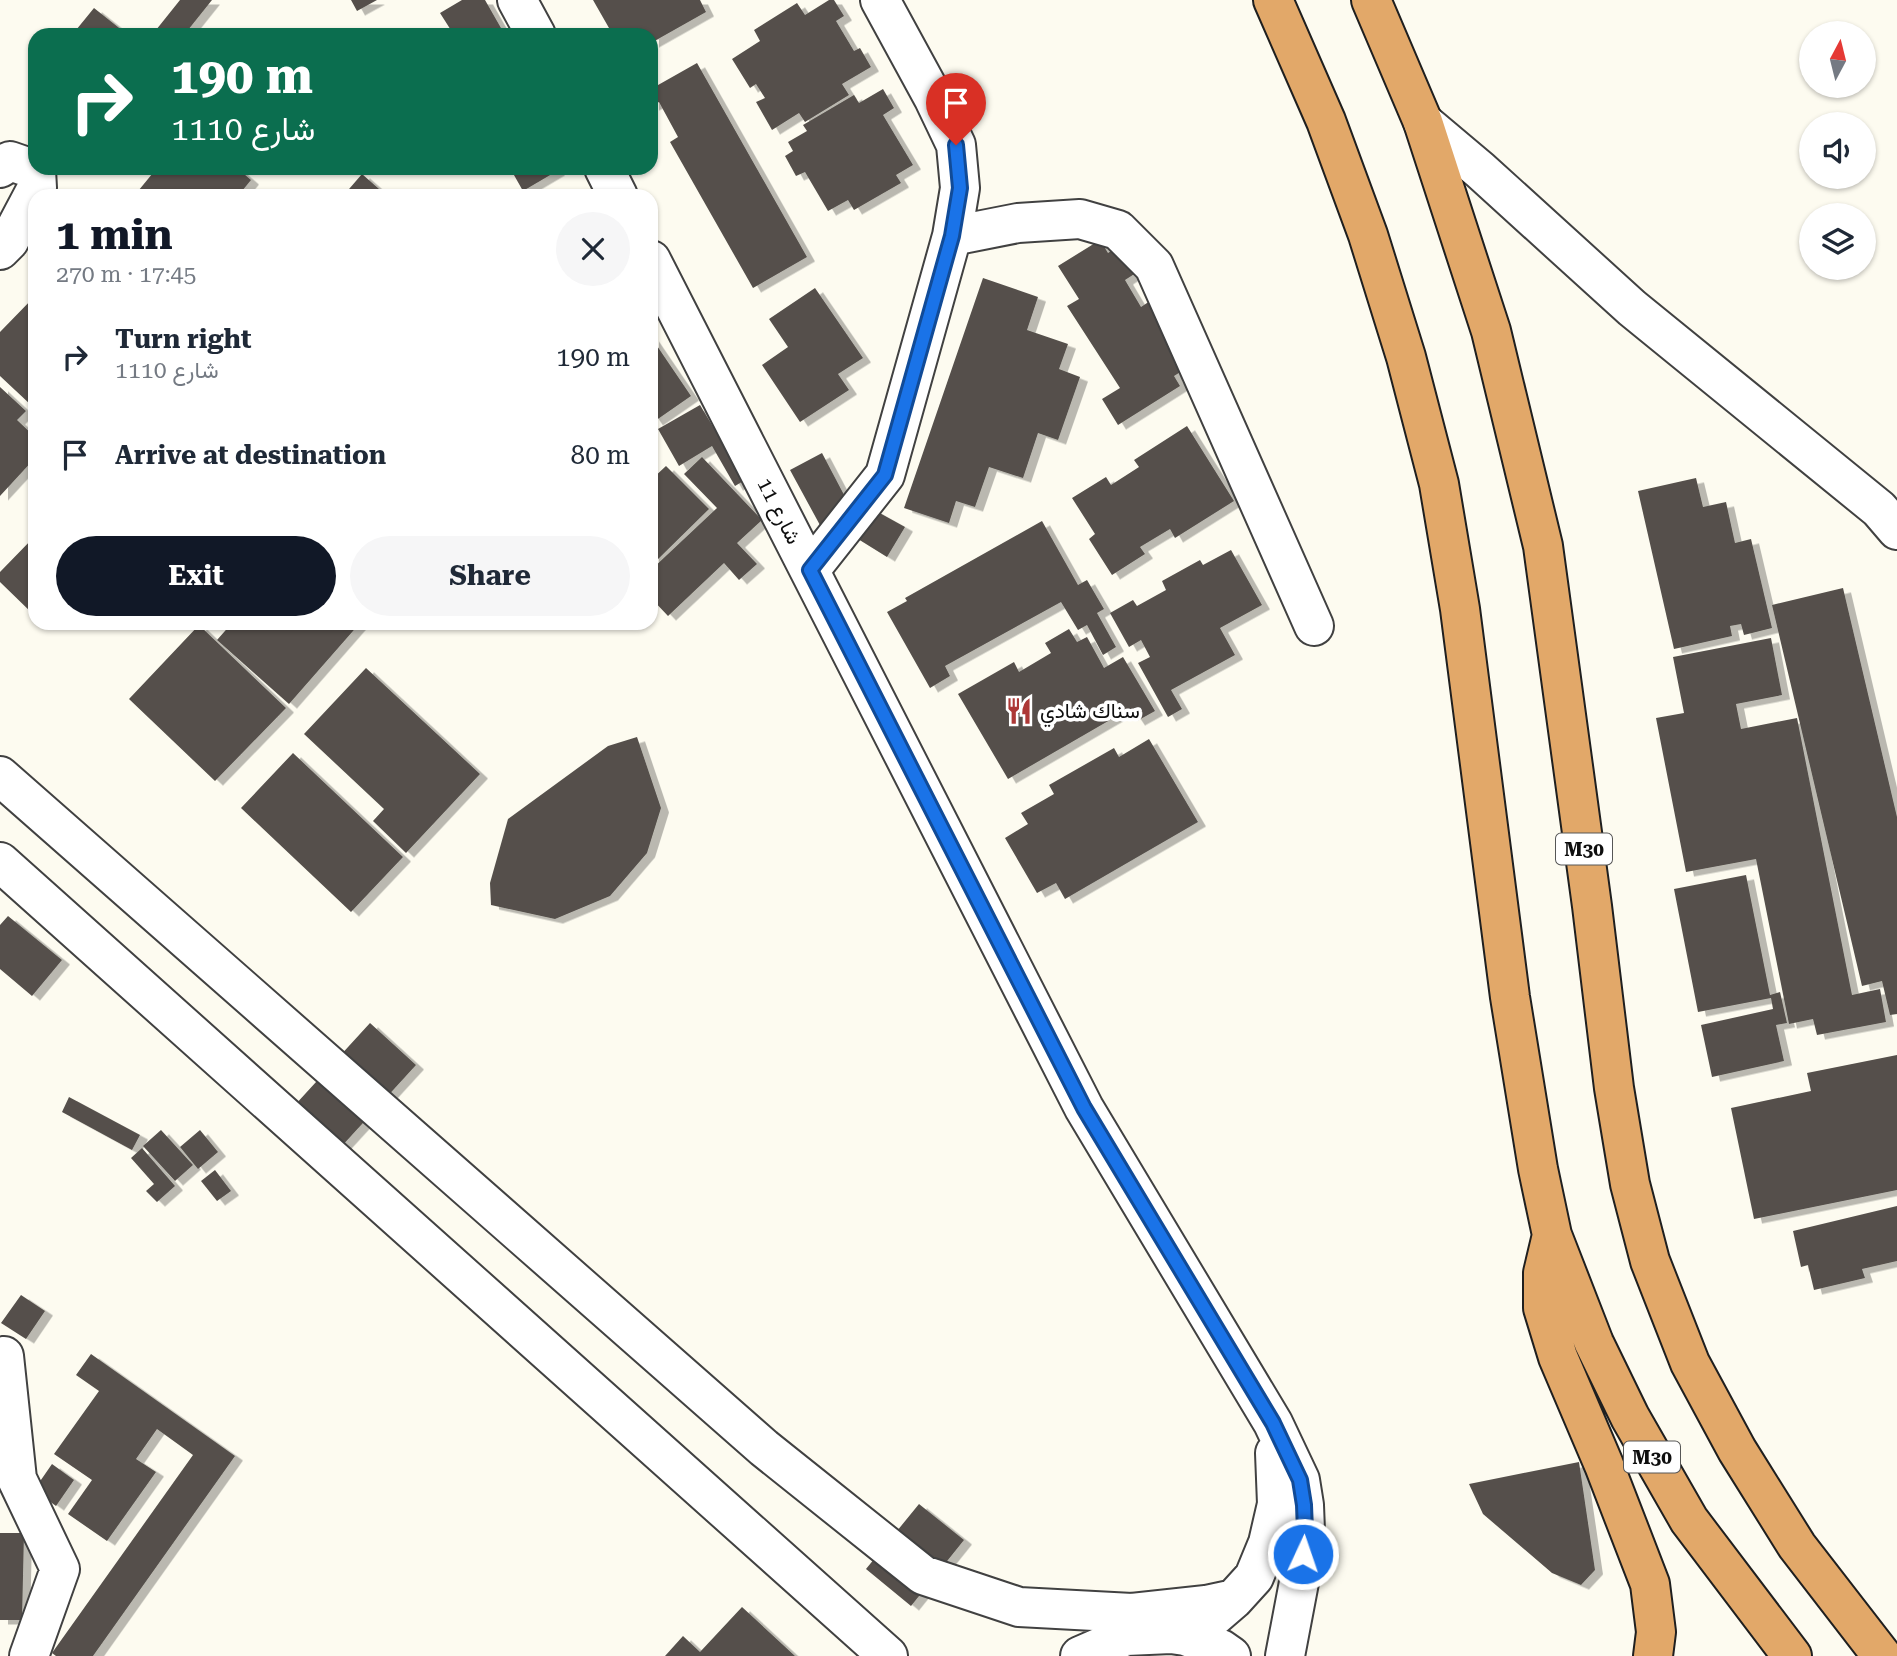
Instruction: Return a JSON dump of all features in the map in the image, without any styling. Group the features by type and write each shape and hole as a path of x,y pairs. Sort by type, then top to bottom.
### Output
{"highway":[{"name":"M30","path":"1273,0 1326,121 1367,235 1406,357 1439,484 1460,609 1510,997 1538,1169 1552,1235 1594,1343 1636,1428 1689,1520 1792,1656"},
{"name":"M30","path":"1371,0 1423,122 1490,331 1542,546 1592,906 1614,1088 1630,1184 1650,1261 1690,1363 1737,1450 1797,1546 1882,1656"},
{"path":"1552,1235 1543,1273 1543,1308 1558,1357 1650,1584 1656,1632 1653,1656"}],"street":[{"path":"517,0 532,28"},
{"path":"810,570 885,475 952,236 960,188 956,145 880,0"},
{"path":"1423,122 1633,308 1879,509 1897,530"},
{"path":"0,168 10,161 28,167"},
{"path":"0,250 9,241 28,205"},
{"path":"952,236 1018,223 1080,219 1118,230 1154,266 1314,626"},
{"name":"شارع 11","path":"658,274 1084,1108 1273,1423 1300,1480 1305,1531 1300,1577 1285,1656"},
{"path":"0,776 764,1448 923,1574 1019,1607 1132,1613 1206,1605 1234,1599"},
{"path":"0,862 888,1656"},
{"path":"4,1356 17,1479 60,1569 29,1656"},
{"name":"شارع 11","path":"1178,1635 1205,1624 1254,1577 1268,1543 1277,1504 1273,1423"},
{"path":"1132,1613 1178,1635 1221,1649 1231,1656"},
{"path":"1080,1656 1126,1636 1178,1635"}],"building":[{"path":"180,0 212,0 190,28 158,28"},
{"path":"351,0 377,0 357,11"},
{"path":"462,0 485,0 501,28 450,28 440,13"},
{"path":"593,0 700,0 706,12 658,39 658,28 609,28"},
{"path":"829,0 834,0 844,16 836,21 854,51 860,48 871,67 842,84 849,95 805,122 799,113 772,130 756,102 765,98 756,84 750,88 732,59 760,41 754,30 797,3 805,15"},
{"path":"94,8 119,28 78,28"},
{"path":"697,63 807,257 753,288 670,142 678,137 658,102 658,85"},
{"path":"883,89 894,108 883,115 913,165 896,175 901,183 854,210 848,200 828,211 805,172 796,176 785,156 793,151 788,142 807,131 803,125 854,95 859,103"},
{"path":"151,175 245,175 251,180 244,189 140,189"},
{"path":"363,175 379,189 349,189"},
{"path":"514,175 550,175 526,189 522,189"},
{"path":"1100,240 1108,253 1122,244 1139,271 1125,280 1141,307 1150,301 1190,366 1174,376 1180,386 1118,425 1102,399 1120,388 1067,306 1079,299 1058,266"},
{"path":"983,278 1038,297 1027,330 1068,344 1059,369 1080,377 1058,440 1038,433 1023,478 989,467 975,507 956,501 949,523 904,508"},
{"path":"815,288 863,358 838,374 849,390 800,422 762,365 788,347 769,319"},
{"path":"28,303 28,402 0,376 0,332"},
{"path":"658,347 691,396 658,419"},
{"path":"0,387 26,411 17,420 28,430 28,466 0,496"},
{"path":"700,405 745,480 735,486 712,446 679,466 658,429"},
{"path":"1187,426 1234,501 1175,538 1170,529 1140,547 1145,554 1112,575 1089,539 1095,534 1072,498 1106,477 1111,485 1139,467 1134,460"},
{"path":"822,453 852,510 821,527 790,470"},
{"path":"702,457 762,520 737,543 757,564 739,580 724,563 668,616 658,605 658,563 717,508 684,474"},
{"path":"666,466 709,509 658,559 658,473"},
{"path":"1696,478 1703,507 1726,502 1735,543 1751,539 1772,628 1744,635 1741,624 1730,626 1732,636 1674,649 1638,491"},
{"path":"867,506 905,527 887,557 850,534"},
{"path":"1042,521 1078,585 1087,580 1104,609 1097,613 1116,647 1103,655 1087,625 1078,630 1061,602 945,666 950,676 930,688 887,612 907,601 905,598"},
{"path":"28,543 28,609 0,582 0,572"},
{"path":"1231,550 1262,605 1220,628 1235,655 1171,690 1182,709 1168,717 1138,663 1150,657 1141,640 1129,647 1110,613 1133,600 1137,606 1166,590 1162,581 1200,560 1203,565"},
{"path":"1843,588 1897,817 1897,1014 1890,1015 1882,981 1862,986 1772,605"},
{"path":"1069,629 1077,642 1087,637 1104,668 1123,657 1155,711 1137,721 1129,709 1008,779 958,694 1014,662 1019,672 1051,653 1045,643"},
{"path":"194,630 204,630 286,708 215,781 129,699"},
{"path":"226,630 354,630 289,704 217,640"},
{"path":"1771,638 1782,695 1736,704 1741,729 1797,718 1852,995 1880,989 1886,1022 1817,1035 1813,1019 1789,1024 1756,859 1686,872 1656,718 1684,713 1673,657"},
{"path":"366,668 480,774 406,853 373,821 384,809 304,734"},
{"path":"637,737 661,808 647,853 610,896 555,919 491,905 490,883 508,819 608,746"},
{"path":"1149,739 1198,822 1065,899 1056,883 1037,893 1005,838 1028,824 1021,813 1054,794 1049,785 1114,748 1119,757"},
{"path":"293,753 403,857 351,912 241,808"},
{"path":"1746,875 1770,995 1780,992 1787,1023 1776,1025 1784,1061 1712,1077 1701,1025 1773,1009 1771,998 1698,1012 1674,889"},
{"path":"8,916 62,960 32,996 0,969 0,925"},
{"path":"370,1023 416,1065 319,1171 273,1129"},
{"path":"1897,1055 1897,1190 1754,1219 1731,1108 1811,1091 1807,1073"},
{"path":"69,1097 140,1135 132,1150 62,1112"},
{"path":"161,1130 193,1165 175,1181 143,1146"},
{"path":"200,1130 218,1152 198,1169 180,1147"},
{"path":"142,1148 175,1186 157,1202 146,1191 154,1184 131,1158"},
{"path":"215,1170 231,1191 217,1201 201,1181"},
{"path":"1897,1206 1897,1261 1862,1269 1865,1278 1814,1290 1808,1265 1801,1267 1793,1231"},
{"path":"21,1295 45,1311 26,1339 1,1323"},
{"path":"91,1354 235,1456 93,1656 56,1656 52,1653 193,1455 157,1429 136,1459 156,1472 107,1541 68,1514 92,1480 54,1454 99,1391 76,1375"},
{"path":"1579,1462 1595,1570 1581,1585 1552,1573 1483,1514 1469,1484"},
{"path":"52,1464 74,1480 56,1506 34,1490"},
{"path":"919,1504 964,1540 911,1606 866,1569"},
{"path":"0,1533 24,1533 22,1620 0,1620"},
{"path":"742,1607 795,1656 665,1656 683,1636 700,1652"}],"place":[{"name":"سناك شادي","path":"1019,711"}],"route":[{"path":"956,145 960,188 952,236 885,475 810,570 1084,1108 1273,1423 1300,1480 1304,1505 1303,1554"}]}
